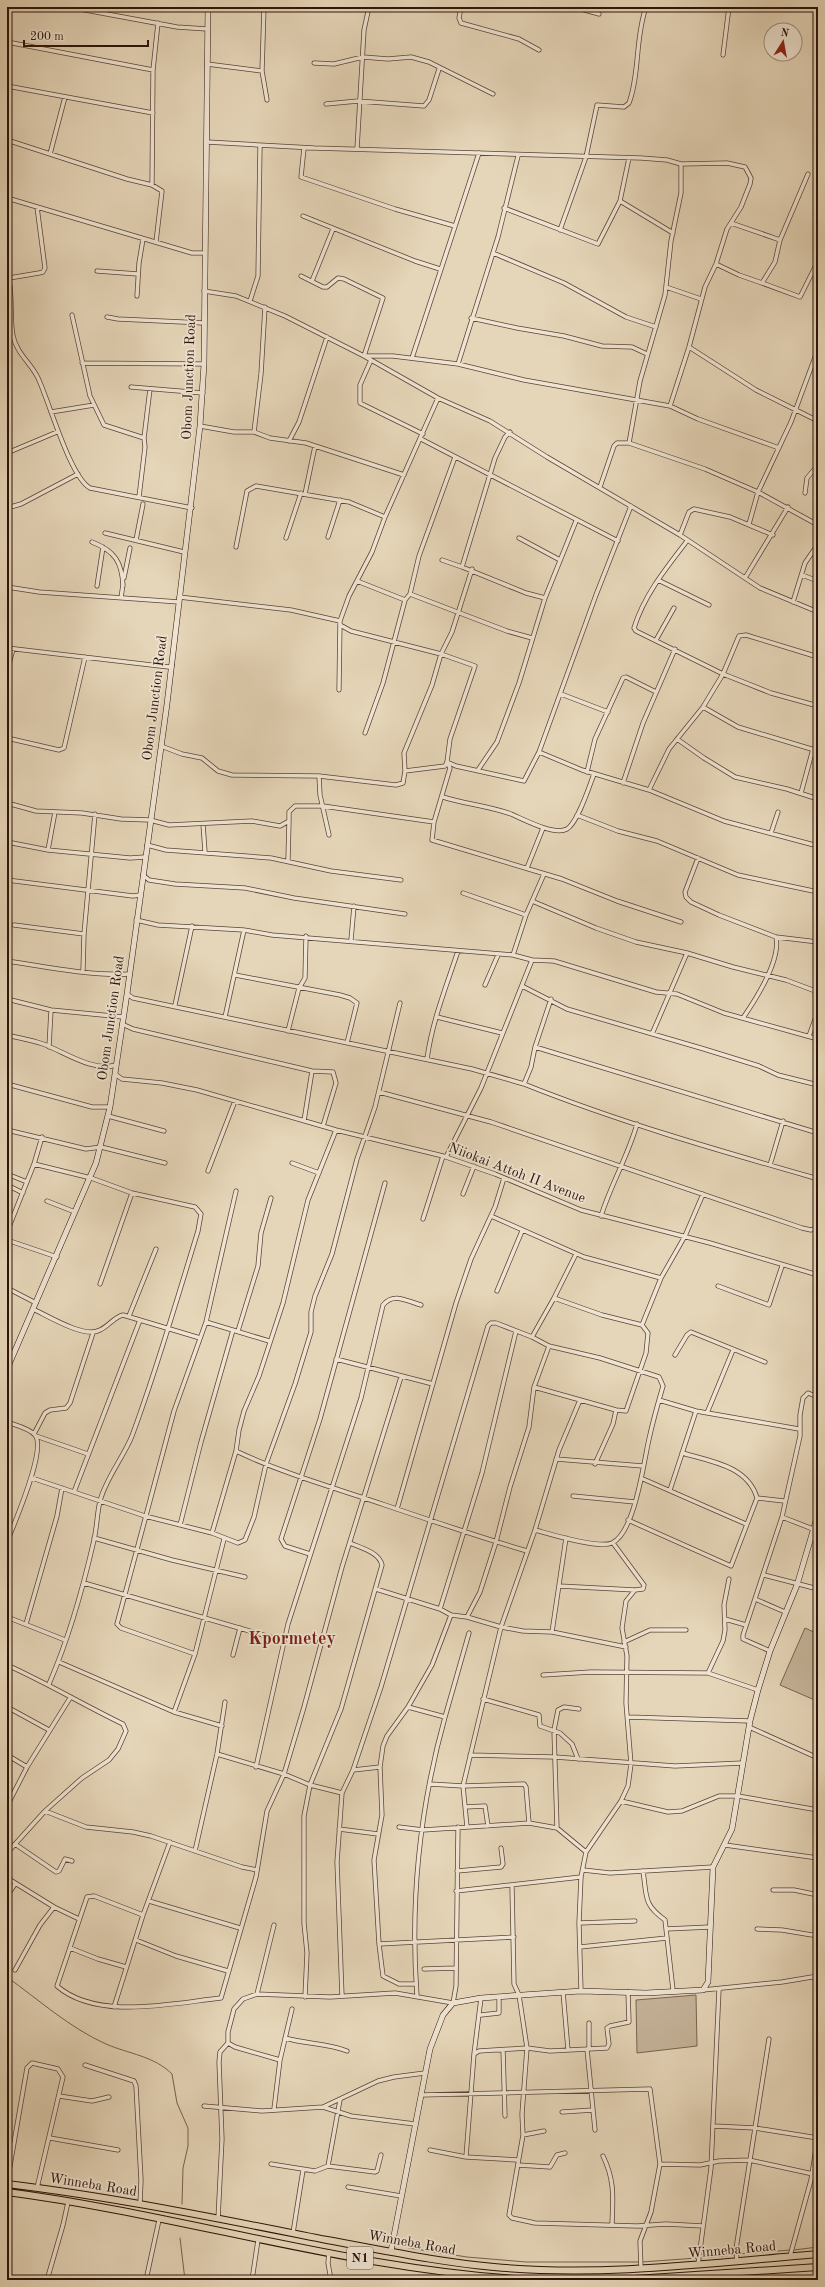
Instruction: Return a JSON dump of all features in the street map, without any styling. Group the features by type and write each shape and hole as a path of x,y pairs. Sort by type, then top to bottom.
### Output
{"highway":[{"name":"Winneba Road","path":"7,2183 140,2205 391,2251 496,2267 574,2270 641,2270 818,2254"},
{"name":"Winneba Road","path":"7,2192 68,2202 258,2240 405,2266 500,2278 534,2280"},
{"path":"694,2276 696,2265"},
{"name":"Winneba Road","path":"619,2280 818,2267"}],"main road":[{"name":"Obom Junction Road","path":"7,1370 91,1178 101,1147 110,1107 130,974 146,845 172,665 184,552 192,508 200,426 204,364 208,7"},
{"path":"391,2251 434,2034 443,2015 453,2003 481,1998 581,1991 628,1992 703,1990 708,1982 713,1866 732,1830 749,1724 758,1690 770,1651 797,1585 816,1530 818,1514"}],"street":[{"path":"69,7 196,30 207,29"},
{"path":"264,7 262,71 267,100"},
{"path":"357,149 358,101 363,57 364,30 369,7"},
{"path":"461,7 459,18 461,23 519,39 539,50"},
{"path":"574,7 599,14"},
{"path":"560,230 586,157 597,105 624,107 629,103 635,76 641,24 646,7"},
{"path":"723,55 729,7"},
{"path":"152,185 153,70 158,23"},
{"path":"7,42 153,70"},
{"path":"314,63 334,64 363,57 388,59 411,57 429,62 439,69 493,94"},
{"path":"207,64 262,71"},
{"path":"326,104 358,101 424,106 429,100 439,69"},
{"path":"7,86 152,113"},
{"path":"50,154 65,98"},
{"path":"7,140 127,179 152,185 162,191 156,242"},
{"path":"207,142 304,148 479,153 518,156 629,158 667,160 681,164 727,163 740,165 749,171 750,184 731,223 716,264 700,299 689,347 670,406"},
{"path":"250,301 259,268 257,225 260,146"},
{"path":"304,148 301,178 395,210 455,226"},
{"path":"412,358 479,153"},
{"path":"458,364 471,318 493,253 518,156"},
{"path":"504,208 598,244 620,201 629,158"},
{"path":"629,443 636,399 666,287 673,233 681,194 681,164"},
{"path":"762,282 778,253 780,240 808,174"},
{"path":"7,198 192,253 205,253"},
{"path":"620,201 673,233"},
{"path":"9,278 43,272 45,268 37,207"},
{"path":"303,216 333,229 440,269"},
{"path":"731,223 780,240"},
{"path":"312,281 333,229"},
{"path":"137,296 138,274 143,238"},
{"path":"493,253 564,283 626,317 656,327"},
{"path":"716,264 739,275 762,282 800,297 818,261"},
{"path":"97,271 138,274"},
{"path":"7,272 9,278 13,335 20,353 34,370 44,391 57,432 85,485 90,488 192,508"},
{"path":"301,276 326,287 338,278 344,279 383,298 364,356"},
{"path":"666,287 700,299"},
{"path":"204,291 236,296 265,307 364,356 438,398 490,421 510,432 547,457 680,535 760,588 818,612"},
{"path":"254,432 261,374 265,307"},
{"path":"72,315 82,363 94,405 104,425 144,438"},
{"path":"106,317 118,319 204,323"},
{"path":"471,318 564,336 602,346 632,347 647,354"},
{"path":"7,337 13,335"},
{"path":"289,441 299,422 327,337"},
{"path":"689,347 756,390 818,421"},
{"path":"749,524 758,492 796,410 818,349"},
{"path":"364,356 412,358 458,364 524,380 670,406 698,419 779,448"},
{"path":"371,360 360,385 360,403 423,434"},
{"path":"82,363 204,364"},
{"path":"131,387 202,393"},
{"path":"139,497 150,389"},
{"path":"339,690 342,626 340,621 349,596 372,552 385,517 438,398"},
{"path":"51,412 94,405"},
{"path":"200,426 234,432 254,432 315,446 404,475"},
{"path":"7,453 57,432"},
{"path":"462,567 495,458 505,437 510,432"},
{"path":"421,439 491,474 576,521 618,541"},
{"path":"600,488 614,446 617,443 629,443 705,469 758,492 788,507 818,525"},
{"path":"286,538 303,493 315,446"},
{"path":"365,733 383,682 405,600 410,594 419,556 455,457"},
{"path":"804,493 807,478 818,467"},
{"path":"7,508 21,504 78,474"},
{"path":"236,547 247,491 256,486 340,500 359,505 385,517"},
{"path":"328,538 340,500"},
{"path":"136,540 143,504"},
{"path":"447,762 456,766 524,781 539,752 596,595 631,506"},
{"path":"746,578 788,507"},
{"path":"680,535 689,512 694,509 711,512 749,524 772,535"},
{"path":"478,770 497,742 518,683 545,598 576,521"},
{"path":"105,533 184,552"},
{"path":"519,538 560,560"},
{"path":"688,541 658,580 634,628 636,631 722,674 771,693 818,706"},
{"path":"92,542 103,547 121,565 123,586"},
{"path":"793,602 805,563 818,544"},
{"path":"97,586 103,547"},
{"path":"121,598 130,548"},
{"path":"442,560 472,569 477,573 497,579 526,593 545,598"},
{"path":"161,746 182,754 202,758 224,774 319,776 396,785 403,783 405,771 404,753 432,686 441,654 448,642 472,569"},
{"path":"802,575 818,581"},
{"path":"658,580 709,605"},
{"path":"357,581 405,600"},
{"path":"7,587 39,592 121,598 179,600 291,610 340,621"},
{"path":"410,594 457,613 507,631 532,638"},
{"path":"656,640 674,608"},
{"path":"342,626 357,633 441,654 475,666 450,740 447,762 445,766 405,771"},
{"path":"649,790 664,757 703,707 722,674 741,634 818,657"},
{"path":"7,648 85,656 164,667 172,665"},
{"path":"7,672 13,649"},
{"path":"623,783 656,692 675,650"},
{"path":"7,738 59,750 64,748 85,656"},
{"path":"587,772 595,739 621,680 624,677 656,692"},
{"path":"561,694 608,712"},
{"path":"703,707 738,727 818,751"},
{"path":"677,739 735,777 801,793 818,799"},
{"path":"801,793 813,750"},
{"path":"539,752 587,772 649,790 717,818 818,846"},
{"path":"447,762 450,768 443,797 434,822 432,840 527,868 681,922"},
{"path":"443,797 499,810 543,828 566,829 577,815 594,774"},
{"path":"319,776 329,834"},
{"path":"7,803 20,808 95,814 121,819 150,820 169,825 252,821 280,826 289,820"},
{"path":"288,860 289,812 293,806 323,806 434,822"},
{"path":"48,850 55,812"},
{"path":"771,832 778,812"},
{"path":"83,970 84,934 95,814"},
{"path":"577,815 618,831 657,842 753,879 818,892"},
{"path":"203,824 205,852"},
{"path":"527,868 543,828"},
{"path":"7,842 48,850 130,858 145,857"},
{"path":"146,845 166,850 288,860 331,871 401,880"},
{"path":"698,858 686,897 691,902 719,915 776,937 818,942"},
{"path":"513,955 526,915 544,874"},
{"path":"143,875 149,880 175,884 245,888 294,898 405,914"},
{"path":"7,880 88,891 133,896 140,895"},
{"path":"463,893 526,915"},
{"path":"532,901 596,928 636,942 686,952 719,963 768,975 818,992"},
{"path":"350,940 354,906"},
{"path":"136,920 158,925 244,930 272,935 306,936 458,952 513,955 532,960 554,961 656,992 668,992 743,1018 809,1036 818,1040"},
{"path":"14,925 84,934"},
{"path":"175,1005 192,926"},
{"path":"225,1017 244,930"},
{"path":"288,1030 299,988 306,971 306,936"},
{"path":"743,1018 758,996 768,975 776,949 776,937"},
{"path":"427,1059 436,1017 458,952"},
{"path":"652,1034 668,992 686,952"},
{"path":"485,985 498,955"},
{"path":"423,1219 445,1157 468,1116 532,960"},
{"path":"7,961 63,970 130,974"},
{"path":"235,974 340,995 354,1000 357,1003 347,1043"},
{"path":"522,986 551,999 567,1009 759,1066 778,1075 818,1085"},
{"path":"127,994 134,998 175,1005 225,1017 487,1072 524,1084 566,1102 730,1155 815,1178"},
{"path":"7,999 51,1010 123,1017"},
{"path":"524,1084 531,1066 535,1047 551,999"},
{"path":"32,1478 145,1516 212,1532 224,1539 238,1543 245,1540 254,1517 266,1464 295,1384 311,1332 311,1312 315,1296 332,1254 358,1159 390,1052 400,1004"},
{"path":"49,1046 51,1010"},
{"path":"809,1036 818,1011"},
{"path":"436,1017 502,1033"},
{"path":"122,1024 133,1029 312,1071 333,1072 336,1076 333,1098 324,1126"},
{"path":"7,1035 49,1046 83,1061 109,1067 116,1065"},
{"path":"535,1047 784,1120 818,1132"},
{"path":"304,1120 312,1071"},
{"name":"Niiokai Attoh II Avenue","path":"115,1074 122,1078 186,1088 336,1130 366,1136 445,1157 474,1166 570,1206 601,1216 684,1236 782,1266 818,1275"},
{"path":"7,1084 92,1107 110,1107"},
{"path":"379,1092 468,1116 622,1165 802,1228 811,1230 818,1227"},
{"path":"208,1171 235,1101"},
{"path":"108,1116 164,1131"},
{"path":"770,1165 784,1120"},
{"path":"601,1216 637,1124"},
{"path":"7,1130 42,1137 86,1149 101,1147 165,1163"},
{"path":"212,1532 236,1451 244,1411 250,1401 283,1303 308,1200 336,1130"},
{"path":"7,1232 34,1164 42,1137"},
{"path":"7,1160 7,1166"},
{"path":"292,1163 319,1172"},
{"path":"34,1164 91,1178 132,1194 195,1207 201,1214 198,1231 168,1329 132,1436 122,1460 106,1485 100,1501 84,1583 59,1662 50,1684"},
{"path":"462,1194 474,1166"},
{"path":"7,1174 27,1182"},
{"path":"397,1509 456,1303 473,1254 491,1216 504,1178"},
{"path":"310,1554 285,1546 281,1540 300,1477 320,1419 385,1183"},
{"path":"7,1185 23,1193"},
{"path":"195,1654 118,1627 124,1595 174,1411 206,1322 236,1191"},
{"path":"100,1284 132,1194"},
{"path":"642,1325 661,1278 684,1236 702,1194"},
{"path":"238,1331 258,1266 261,1233 271,1198"},
{"path":"47,1201 76,1212"},
{"path":"491,1216 576,1254 661,1278"},
{"path":"497,1291 522,1230"},
{"path":"7,1240 57,1257"},
{"path":"129,1316 156,1249"},
{"path":"532,1337 576,1254"},
{"path":"718,1286 769,1305 782,1266"},
{"path":"7,1288 36,1303"},
{"path":"256,1767 284,1641 297,1592 361,1398 366,1368 383,1305 388,1299 394,1297 421,1306"},
{"path":"534,1387 616,1410 626,1411 641,1371 648,1341 648,1334 642,1325 602,1315 554,1298"},
{"path":"33,1309 62,1323 93,1333 100,1330 118,1316 129,1316 200,1338"},
{"path":"74,1492 140,1320"},
{"path":"206,1322 269,1341"},
{"path":"342,1996 337,1862 342,1793 353,1770 408,1599 430,1519 488,1326 491,1323 496,1323 532,1337 549,1346 641,1371 659,1377 662,1381 663,1386 643,1466 643,1479 623,1532 613,1543 582,1542 535,1530"},
{"path":"180,1525 201,1442 233,1330"},
{"path":"440,1609 462,1532 482,1473 516,1331"},
{"path":"7,1542 32,1478 38,1442 35,1435 45,1413 50,1410 66,1408 70,1403 93,1333"},
{"path":"675,1355 688,1333 765,1362"},
{"path":"467,1617 480,1592 496,1542 510,1486 529,1427 534,1387 549,1346"},
{"path":"707,1413 733,1350"},
{"path":"336,1359 400,1377 433,1384"},
{"path":"143,1915 90,1895 87,1897 57,1986 70,1994 85,2000 114,2007 221,1998 257,1870 268,1811 284,1774 320,1654 331,1605 400,1377"},
{"path":"770,1651 743,1639 746,1625 764,1575 782,1517 784,1502 800,1436 799,1429 806,1394 808,1393 818,1397"},
{"path":"467,1827 463,1786 501,1627 535,1530 556,1459 580,1400"},
{"path":"659,1400 696,1411 799,1429"},
{"path":"595,1464 613,1424 616,1410"},
{"path":"670,1490 696,1411"},
{"path":"7,1422 35,1435 88,1454"},
{"path":"236,1451 300,1477 430,1519 462,1532 527,1551"},
{"path":"628,1520 731,1566 757,1498 752,1487 742,1474 682,1453"},
{"path":"556,1459 595,1464 620,1463 643,1466"},
{"path":"643,1479 746,1524"},
{"path":"26,1624 57,1516 62,1488"},
{"path":"573,1496 635,1502"},
{"path":"757,1498 784,1502"},
{"path":"782,1517 816,1530"},
{"path":"94,1538 245,1577"},
{"path":"552,1632 566,1538"},
{"path":"174,1712 195,1654 224,1539"},
{"path":"305,1997 307,1953 303,1828 310,1785 340,1709 376,1590 382,1565 380,1558 350,1543"},
{"path":"559,1586 635,1590 642,1588 644,1585 613,1543"},
{"path":"764,1575 797,1585 818,1589"},
{"path":"708,1673 723,1641 725,1619 724,1605 729,1579"},
{"path":"84,1583 284,1641"},
{"path":"376,1590 440,1609 451,1615 467,1617 501,1627 524,1631 552,1632 626,1647"},
{"path":"581,1991 579,1923 582,1870 586,1852 622,1801 628,1786 631,1764 626,1647 622,1628 626,1601 635,1590"},
{"path":"755,1600 785,1612"},
{"path":"416,1984 399,1984 384,1977 379,1944 374,1860 382,1815 380,1767 387,1736 408,1707 437,1653 451,1615"},
{"path":"7,1617 65,1640"},
{"path":"725,1619 746,1625"},
{"path":"233,1656 240,1628"},
{"path":"624,1642 650,1630 686,1630"},
{"path":"417,1996 416,1885 423,1830 430,1784 469,1632"},
{"path":"59,1662 174,1712 222,1726"},
{"path":"7,1666 50,1684 70,1698 124,1724 126,1730 118,1749 109,1760 82,1778 45,1811 7,1853"},
{"path":"543,1675 591,1672 626,1674 708,1673 758,1690"},
{"path":"7,1806 27,1767 70,1698"},
{"path":"483,1699 539,1715 540,1726 554,1730 572,1744 578,1759"},
{"path":"195,1851 217,1754 225,1702"},
{"path":"7,1707 49,1730"},
{"path":"408,1707 446,1717"},
{"path":"557,1828 554,1730 559,1708 579,1709"},
{"path":"628,1717 749,1724 818,1758"},
{"path":"217,1754 256,1767 284,1774 310,1785 342,1793"},
{"path":"7,1755 27,1767"},
{"path":"470,1755 555,1757 631,1764 703,1766 743,1763"},
{"path":"353,1770 380,1767"},
{"path":"430,1784 463,1786 524,1784 526,1787 529,1823"},
{"path":"622,1801 668,1812 682,1811 719,1796 738,1796 818,1810"},
{"path":"465,1807 485,1806 488,1826"},
{"path":"45,1811 86,1827 133,1832 170,1842 242,1867 257,1870"},
{"path":"399,1827 423,1830 529,1823 557,1828 586,1852"},
{"path":"218,2220 222,2139 219,2062 220,2052 228,2043 228,2032 234,2009 243,2000 257,1994 305,1997 395,1993 453,2003 456,1968 458,1828"},
{"path":"339,1829 378,1834"},
{"path":"114,2007 143,1915 170,1842"},
{"path":"15,1844 56,1872 59,1871 65,1859 72,1861"},
{"path":"725,1845 818,1858"},
{"path":"457,1871 501,1867 503,1864 501,1848"},
{"path":"582,1870 610,1873 713,1866"},
{"path":"643,1871 649,1906 655,1914 665,1920 673,1990"},
{"path":"456,1892 581,1877"},
{"path":"7,1878 54,1907 79,1919"},
{"path":"7,1896 15,1884"},
{"path":"512,1886 514,1984 519,1995 527,2048 523,2135 509,2214 512,2218 535,2223 647,2226 666,2224 703,2226"},
{"path":"773,1890 794,1890 818,1895"},
{"path":"149,1901 240,1928"},
{"path":"15,1970 40,1925 54,1907"},
{"path":"579,1923 635,1920"},
{"path":"257,1994 274,1925"},
{"path":"666,1929 710,1927"},
{"path":"757,1929 782,1930 812,1935 818,1934"},
{"path":"379,1944 514,1937"},
{"path":"580,1947 667,1938"},
{"path":"136,1940 176,1956 228,1970"},
{"path":"70,1948 98,1959 126,1967"},
{"path":"424,1969 456,1968"},
{"path":"703,1990 818,1976"},
{"path":"696,2265 703,2226 711,2162 720,1989"},
{"path":"563,1992 568,2050"},
{"path":"474,2054 479,2051 527,2048 550,2051 607,2048 609,2044 607,2028 629,2022 628,1992"},
{"path":"481,2015 499,2013 500,1997"},
{"path":"466,2157 474,2054 481,2015 481,1998"},
{"path":"274,2109 280,2060 292,2010"},
{"path":"589,2023 588,2049 595,2130"},
{"path":"285,2038 305,2044 336,2047 347,2051"},
{"path":"737,2262 736,2249 769,2040"},
{"path":"228,2043 235,2047 280,2060"},
{"path":"503,2050 505,2116"},
{"path":"7,2183 16,2123 29,2064 46,2065 61,2072 63,2077 38,2188"},
{"path":"85,2065 134,2081 136,2086 141,2158 140,2205"},
{"path":"204,2106 256,2111 274,2109 296,2110 323,2107 378,2081 394,2077 425,2074"},
{"path":"421,2095 591,2092 614,2089 650,2089 660,2164 647,2226 639,2246 641,2270"},
{"path":"59,2096 92,2101 109,2097"},
{"path":"328,2166 340,2100"},
{"path":"323,2107 338,2112 415,2124"},
{"path":"562,2112 593,2110"},
{"path":"714,2126 755,2128 818,2137 813,2174 790,2256"},
{"path":"523,2135 544,2131"},
{"path":"50,2138 118,2150"},
{"path":"430,2150 466,2157 518,2160"},
{"path":"518,2165 550,2167 557,2155 565,2153"},
{"path":"271,2164 303,2170 318,2171 328,2166 375,2172 377,2171 381,2155"},
{"path":"603,2156 611,2172 614,2185 612,2224"},
{"path":"660,2164 700,2165 711,2162 749,2160 813,2174"},
{"path":"293,2233 303,2170"},
{"path":"348,2187 401,2196"},
{"path":"47,2280 68,2202"},
{"path":"146,2280 159,2220"},
{"path":"252,2280 258,2240"},
{"path":"330,2252 328,2263 331,2280"}],"shaded area":[{"path":"805,1628 818,1634 817,1701 780,1685"},
{"path":"696,1995 697,2046 637,2053 636,2000"}],"waterway":[{"path":"7,1977 80,2030 106,2044 149,2059 165,2068 172,2074 177,2103 188,2128 188,2146 183,2168 182,2204"},
{"path":"180,2238 185,2280"},
{"path":"794,2250 818,2247"},
{"path":"409,2248 467,2257 526,2262 639,2262"},
{"path":"738,2254 791,2250"},
{"path":"700,2258 735,2255"},
{"path":"642,2262 697,2258"}],"district":[{"name":"Kpormetey","path":"292,1639"}]}
